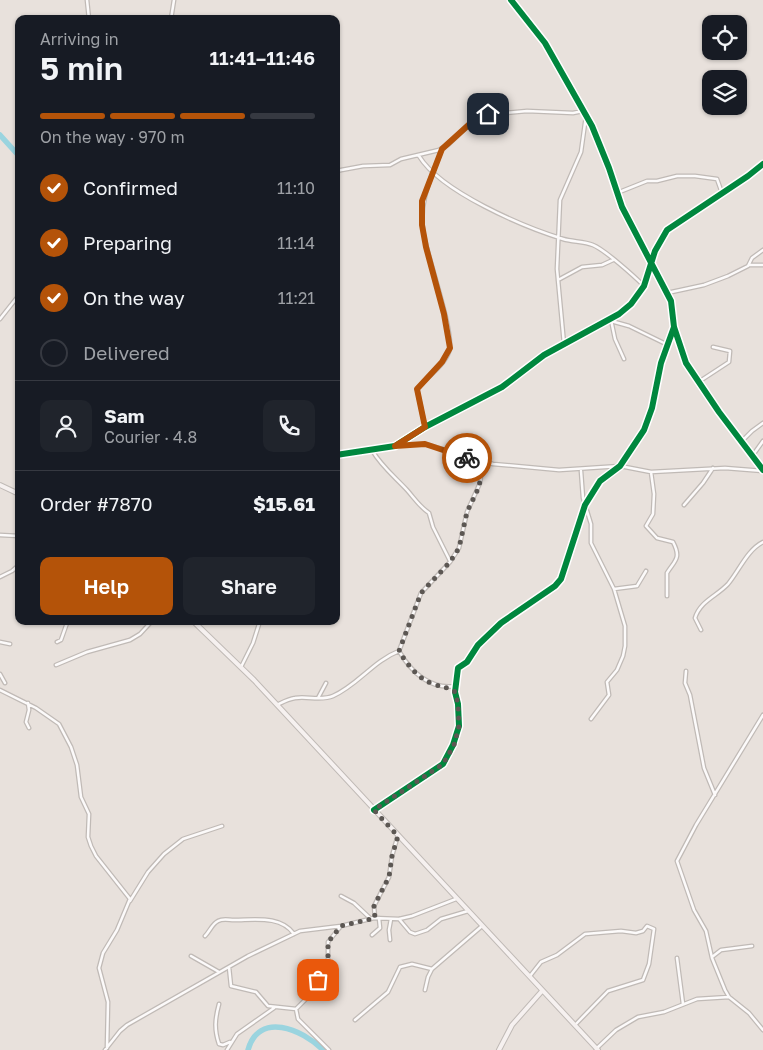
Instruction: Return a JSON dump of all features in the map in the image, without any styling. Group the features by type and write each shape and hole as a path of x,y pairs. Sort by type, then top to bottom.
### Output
{"main road":[{"path":"0,485 15,490"},
{"path":"197,625 241,666 597,1049"},
{"path":"499,1050 512,1025 542,991"}],"street":[{"path":"87,0 89,15"},
{"path":"172,15 174,0"},
{"path":"511,0 545,43 586,116 604,153 617,192 667,293 672,309 674,327 686,363 700,381 719,412 753,455 763,471"},
{"path":"340,170 363,166 390,165 401,159 442,149 474,120 484,115 527,111 573,113 583,111"},
{"path":"564,344 558,280 560,199 582,150 586,116"},
{"path":"425,427 417,389 449,353 450,344 423,231 422,201 442,149"},
{"path":"419,156 447,184 480,204 531,228 594,245 644,286"},
{"path":"395,446 425,427 502,386 534,361 610,320 627,308 644,286 661,239 667,230 762,164 763,169"},
{"path":"617,192 648,181 690,175 718,179 722,193"},
{"path":"749,265 752,258 763,250"},
{"path":"558,280 582,267 602,265 613,260"},
{"path":"667,293 716,281 749,265 763,265"},
{"path":"0,319 15,301"},
{"path":"610,320 629,326 668,345"},
{"path":"610,320 615,339 624,359"},
{"path":"374,810 443,764 454,745 459,726 458,704 455,692 458,668 467,662 478,645 501,623 555,586 561,579 585,505 600,481 620,466 648,421 661,363 674,327"},
{"path":"700,381 729,362 730,351 713,347"},
{"path":"742,441 763,423"},
{"path":"753,455 763,441"},
{"path":"340,454 395,446 430,445 483,462 537,468 581,470 620,466 651,472 713,468 740,468 763,471"},
{"path":"372,450 417,504 429,513 433,527 450,562"},
{"path":"277,705 294,698 332,697 349,688 369,669 389,655 399,651 421,593 456,555 462,540 467,512 480,482 483,462"},
{"path":"684,506 713,468"},
{"path":"581,470 585,505 590,524 591,543 614,588 624,626 625,646 620,664 608,682 609,695 591,719"},
{"path":"651,472 654,494 653,514 646,526 657,538 673,542 676,553 675,565 667,573 668,596"},
{"path":"0,535 15,536"},
{"path":"701,630 695,618 699,608 727,585 763,542"},
{"path":"0,576 15,568"},
{"path":"614,588 637,586 646,571"},
{"path":"57,642 61,640 66,625"},
{"path":"56,666 87,652 130,640 140,634 148,625"},
{"path":"241,666 253,643 259,625"},
{"path":"0,642 10,644"},
{"path":"399,651 407,663 424,680 449,688 455,692"},
{"path":"686,670 686,686 690,695 704,768 715,794"},
{"path":"0,674 5,683"},
{"path":"318,698 326,683"},
{"path":"449,688 456,686"},
{"path":"0,690 28,703 56,721 61,728 77,765 81,797 89,814 88,837 91,846 96,856 130,901"},
{"path":"28,703 29,710 26,722 29,728"},
{"path":"763,715 696,825 677,861 694,910 706,931 712,958 729,997 749,1013 763,1030"},
{"path":"106,1049 108,1002 99,968 103,953 117,930 130,901 148,872 164,854 183,839 222,826"},
{"path":"373,918 374,906 389,877 392,856 398,836"},
{"path":"341,896 354,903 373,918"},
{"path":"106,1049 123,1028 264,947 303,930 341,926 373,918 399,919 416,915 456,898"},
{"path":"399,919 410,932 416,934 427,930 441,919 468,911"},
{"path":"372,935 380,927 379,918"},
{"path":"390,940 391,918"},
{"path":"205,936 213,926 222,920 273,921 286,925 294,934"},
{"path":"296,1010 307,998 325,969 328,959 328,944 341,926"},
{"path":"425,990 432,969 482,926"},
{"path":"530,976 541,962 556,955 585,934 621,931 636,933 643,931 647,926 654,929 649,964 643,980 608,991 574,1026"},
{"path":"712,958 715,953 721,950 752,946"},
{"path":"191,956 219,972"},
{"path":"677,958 683,1004"},
{"path":"355,1020 388,992 400,967 412,964 432,969"},
{"path":"229,967 231,986 256,992 268,1006 296,1010"},
{"path":"597,1049 616,1030 633,1019 664,1012 699,999 729,997"},
{"path":"219,1004 214,1025 219,1044 223,1045 231,1041"},
{"path":"227,1050 237,1034 274,1008"},
{"path":"296,1010 298,1019 330,1050"}],"waterway":[{"path":"0,135 15,152"},
{"path":"248,1050 254,1038 261,1031 271,1027 293,1030 314,1042 323,1050"}],"cycle path":[{"path":"511,0 545,43 592,126 622,207 671,301 674,327 686,363 719,412 763,470"},
{"path":"340,454 395,446 425,427 502,387 544,355 619,314 631,304 644,286 655,251 667,230 763,164"},
{"path":"374,810 443,764 453,745 459,726 458,704 455,692 458,668 467,662 478,645 501,623 555,586 561,579 585,505 600,481 620,466 644,430 652,408 661,363 674,327"}],"way so far":[{"path":"318,980 328,963 328,944 341,926 375,918 374,906 391,871 392,856 398,836 374,810 403,792 420,778 440,768 454,745 457,735 459,717 455,692 418,676 399,651 421,593 456,555 462,540 467,512 479,487 483,462 467,458"}],"route":[{"path":"467,458 448,450 425,444 395,446 425,427 417,389 442,362 449,353 450,348 449,333 423,231 423,198 442,149 474,120 488,114"}]}
